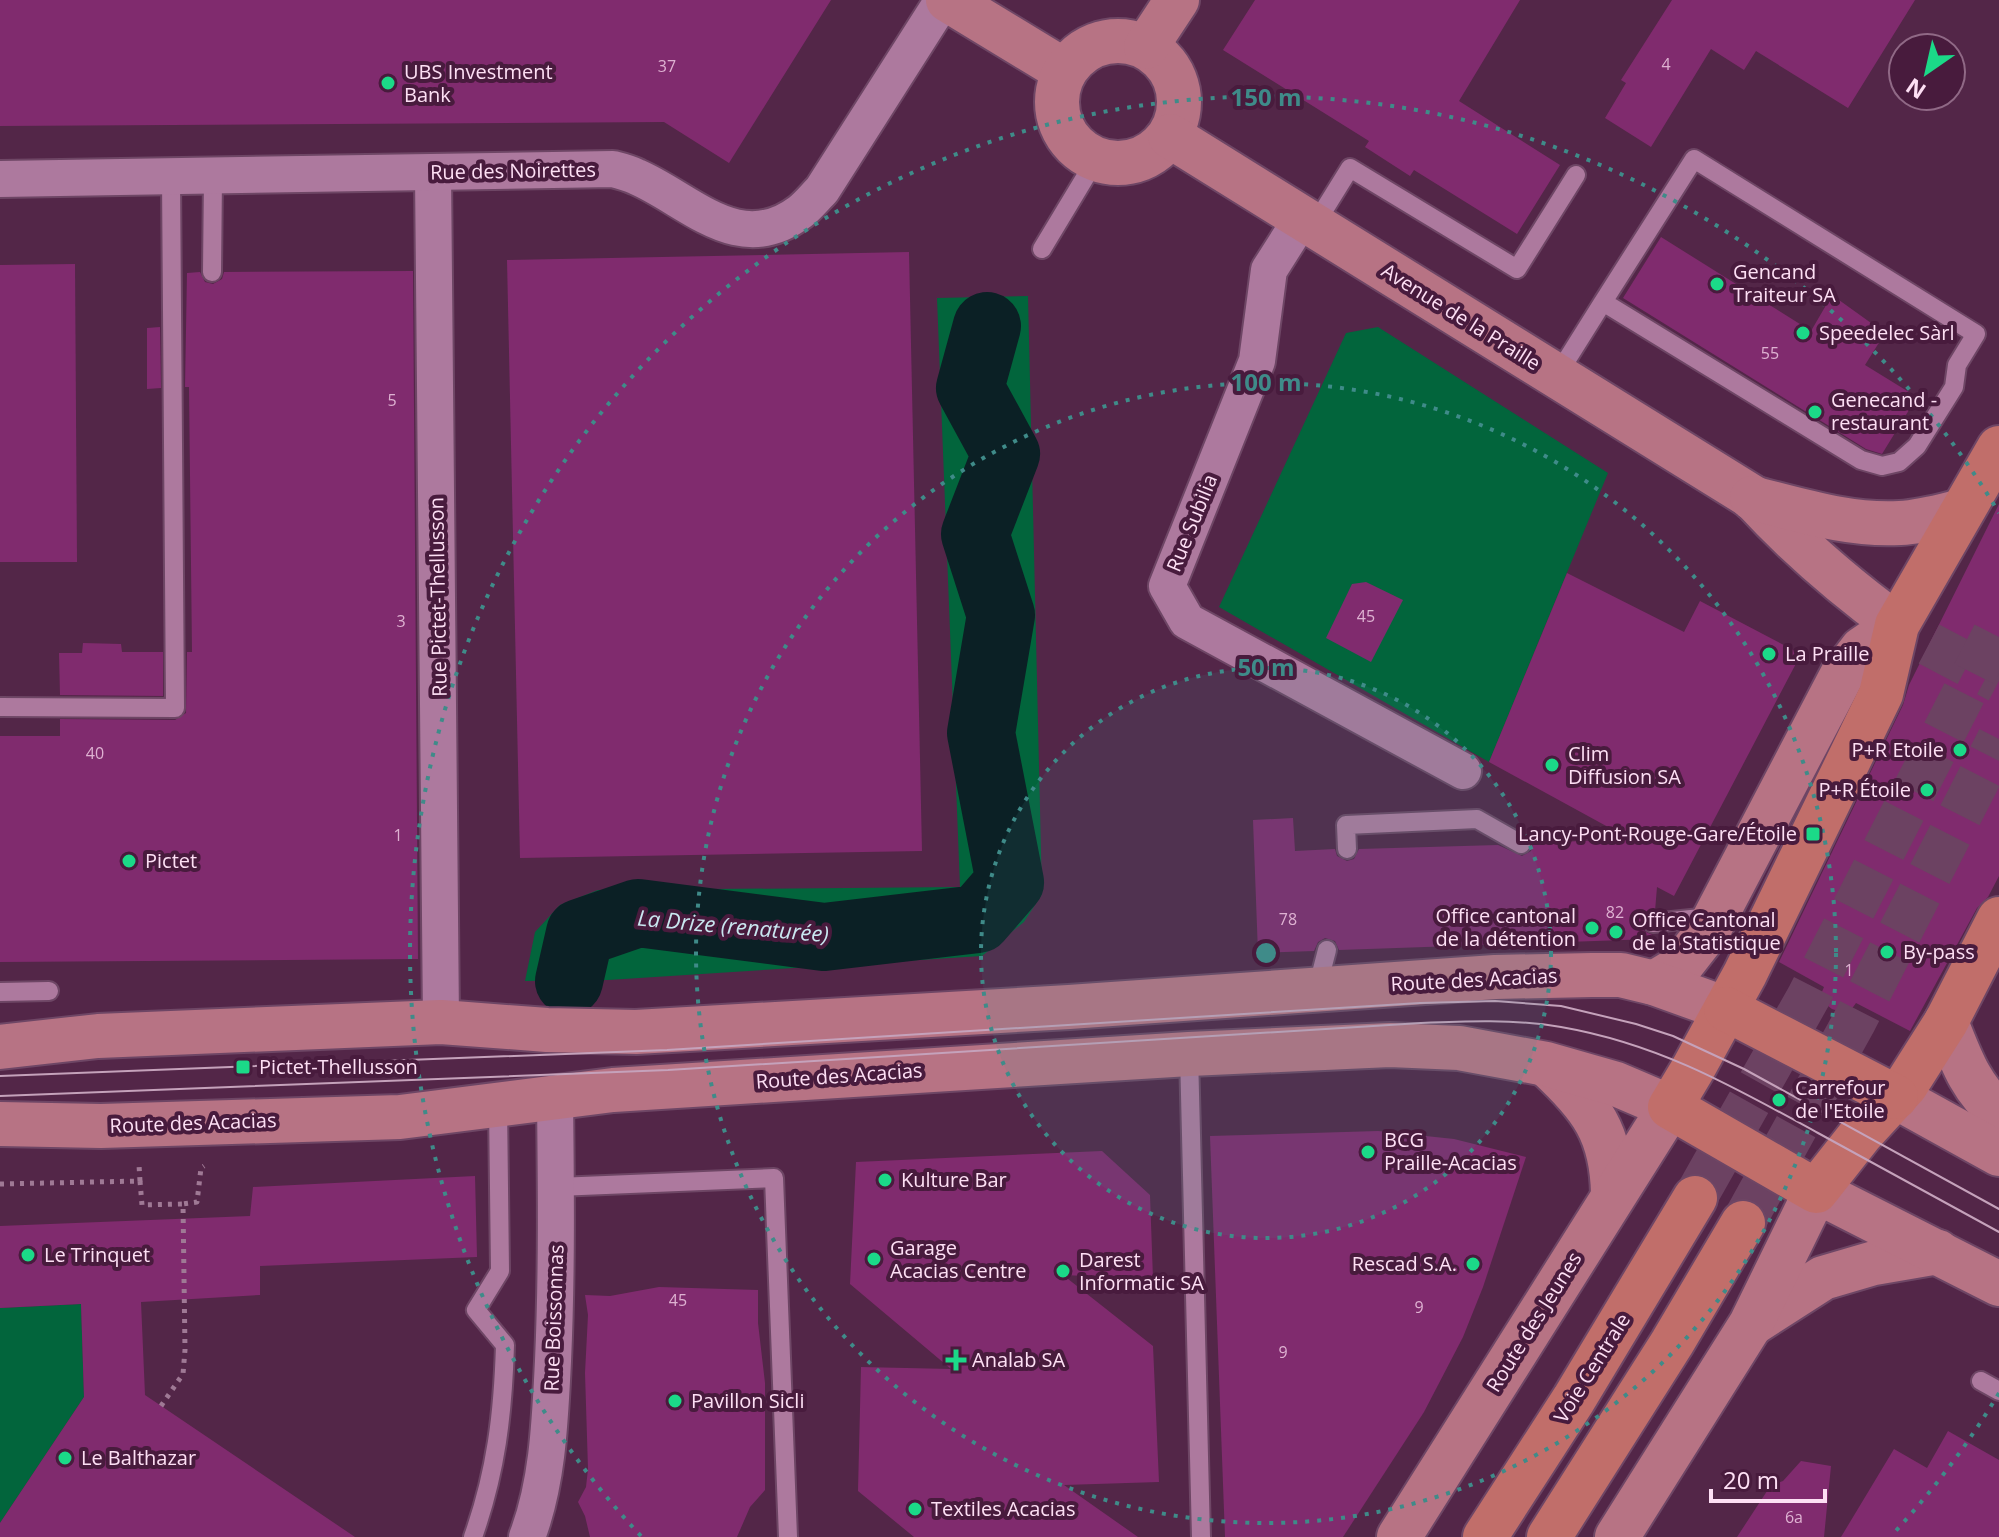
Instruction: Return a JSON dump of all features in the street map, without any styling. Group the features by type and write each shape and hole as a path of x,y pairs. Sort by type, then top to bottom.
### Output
{"main road":[{"path":"945,0 1065,71"},
{"path":"1146,47 1177,0"},
{"path":"1108,41 1124,41 1146,47 1162,58 1177,82 1180,109 1177,121 1170,136 1154,153 1142,159 1113,164 1095,161 1066,135 1059,118 1057,100 1065,71 1078,56 1108,41"},
{"name":"Avenue de la Praille","path":"1170,136 1752,497 1817,515 1889,524 1962,511"},
{"path":"1999,448 1962,511 1913,635 1726,1009 1670,1107 1816,1191 1999,1284"},
{"name":"Avenue de la Praille","path":"1752,497 1776,524 1855,595 1913,635"},
{"path":"1654,983 1679,968 1708,931 1842,675 1862,649 1913,635"},
{"path":"1617,1537 1751,1324 1816,1191 1861,1134 1896,1097 1946,1022 1999,919"},
{"name":"Route des Acacias","path":"0,1047 98,1036 164,1021 441,1022 547,1030 636,1032 1322,970 1495,977 1621,975 1654,983"},
{"path":"1654,983 1726,1009 1999,1154"},
{"path":"1946,1022 1977,1089 1999,1111"},
{"name":"Route des Acacias","path":"0,1124 137,1125 400,1117 613,1090 1189,1054 1402,1045 1459,1048 1546,1064 1616,1084 1670,1107"},
{"path":"1546,1064 1576,1092 1595,1116 1609,1150 1613,1194"},
{"name":"Route des Jeunes","path":"1399,1537 1670,1107"},
{"name":"Voie Centrale","path":"1485,1537 1574,1399 1695,1198"},
{"path":"1549,1537 1672,1343 1743,1223"},
{"path":"1751,1324 1823,1278 1874,1263 1938,1252"}],"street":[{"name":"Rue des Noirettes","path":"0,179 613,169 637,177 720,224 751,230 776,225 800,212 822,190 945,0"},
{"name":"Rue Pictet-Thellusson","path":"433,173 441,1022"},
{"name":"Rue Subilia","path":"1308,222 1269,270 1257,361 1167,586 1187,621 1463,771"},
{"name":"Rue Boissonnas","path":"527,1537 542,1484 550,1414 556,1304 555,1097"}],"lane":[{"path":"1556,377 1603,302 1694,159 1976,334 1957,365 1954,387 1917,446 1899,462 1882,466 1861,460 1603,302"},
{"path":"1042,249 1095,161"},
{"path":"1308,222 1350,168 1517,269 1576,175"},
{"path":"0,707 175,708 171,177"},
{"path":"212,272 213,177"},
{"path":"1347,849 1346,825 1477,819 1521,844"},
{"path":"1653,923 1694,921 1717,915"},
{"path":"0,992 49,991"},
{"path":"1189,1054 1201,1537"},
{"path":"473,1537 485,1503 499,1440 505,1345 476,1310 500,1271 498,1104"},
{"path":"557,1187 774,1178 788,1537"},
{"path":"1981,1381 1999,1391"}],"path":[{"path":"137,1125 142,1205 197,1202 201,1168 208,1163"},
{"path":"0,1184 140,1181"},
{"path":"161,1406 183,1374 183,1204"}],"green space":[{"path":"1028,296 1042,894 1024,922 982,956 608,980 525,981 535,932 560,905 598,890 960,887 937,298"},
{"path":"1378,327 1608,473 1489,762 1219,607 1346,333"},
{"path":"81,1304 84,1397 0,1523 0,1308"}],"building":[{"path":"0,0 831,0 729,163 664,122 0,126"},
{"path":"1255,0 1520,0 1459,101 1560,165 1517,234 1414,170 1410,176 1365,147 1369,141 1223,50"},
{"path":"1672,0 1915,0 1895,32 1887,32 1887,45 1848,108 1756,51 1744,70 1711,49 1651,147 1605,118 1626,83 1621,80"},
{"path":"1661,237 1811,331 1832,295 1885,333 1865,365 1917,397 1882,454 1866,449 1623,298"},
{"path":"909,252 922,851 520,858 507,260"},
{"path":"75,264 77,562 0,562 0,265"},
{"path":"413,271 418,959 0,962 0,736 60,736 60,719 175,720 186,713 187,652 192,652 189,387 185,387 187,273 200,272 205,282 213,284 222,279 224,272"},
{"path":"160,327 161,388 147,389 147,328"},
{"name":"P+R Étoile","path":"1999,504 1999,876 1988,897 1977,908 1910,1031 1856,1003 1848,1014 1832,1009 1819,999 1824,987 1779,962 1903,705 1909,685"},
{"path":"1567,573 1684,632 1700,601 1801,654 1674,896 1657,887 1655,911 1645,914 1641,923 1652,939 1339,950 1335,941 1325,938 1318,942 1314,951 1258,953 1253,820 1293,818 1295,851 1335,849 1337,856 1347,861 1354,859 1359,849 1498,845 1522,856 1531,851 1533,843 1630,839 1489,762"},
{"path":"1366,582 1403,600 1371,662 1326,638 1352,584"},
{"path":"83,643 121,644 122,652 163,652 163,696 60,695 59,653 82,653"},
{"path":"1378,1131 1454,1139 1526,1157 1483,1287 1463,1337 1424,1412 1343,1537 1225,1537 1210,1136"},
{"path":"1102,1151 1150,1195 1153,1279 1063,1275 1153,1346 1159,1482 1064,1485 1138,1537 914,1537 858,1491 861,1367 951,1369 850,1284 856,1162"},
{"path":"475,1176 477,1257 260,1266 260,1295 141,1302 145,1395 355,1537 0,1537 0,1523 84,1397 81,1304 0,1308 0,1226 250,1216 253,1187"},
{"name":"Pavillon Sicli","path":"659,1287 758,1290 758,1323 765,1383 765,1490 750,1507 737,1537 590,1537 578,1502 586,1487 588,1469 585,1373 588,1315 585,1295 610,1296"},
{"path":"1948,1431 1999,1460 1999,1537 1841,1537 1894,1449 1927,1468"},
{"path":"1801,1461 1831,1466 1824,1537 1737,1537 1771,1485 1783,1481"}],"waterway":[{"name":"La Drize (renaturée)","path":"569,981 580,933 638,913 824,937 978,919 1010,882 981,733 1001,615 975,534 1006,454 970,388 987,326"}],"tunnel":[{"path":"1695,1198 1809,996 1999,625"},
{"path":"1929,644 1999,681"},
{"path":"1743,1223 1855,1020 1999,739"}],"tram line":[{"path":"0,1076 667,1050 1420,1003 1495,1001 1561,1006 1673,1036 1744,1069 1999,1209"},
{"path":"0,1096 668,1070 1421,1023 1526,1023 1561,1027 1630,1044 1694,1069 1999,1232"}],"place":[{"name":"UBS Investment Bank","path":"388,83"},
{"name":"Gencand Traiteur SA","path":"1717,284"},
{"name":"Speedelec Sàrl","path":"1803,333"},
{"name":"Genecand - restaurant","path":"1815,412"},
{"name":"La Praille","path":"1769,654"},
{"name":"P+R Etoile","path":"1960,750"},
{"name":"Clim Diffusion SA","path":"1552,765"},
{"name":"P+R Étoile","path":"1927,790"},
{"name":"Lancy-Pont-Rouge-Gare/Étoile","path":"1813,834"},
{"name":"Pictet","path":"129,861"},
{"name":"Office cantonal de la détention","path":"1592,928"},
{"name":"Office Cantonal de la Statistique","path":"1616,932"},
{"name":"By-pass","path":"1887,952"},
{"name":"Pictet-Thellusson","path":"243,1067"},
{"name":"Carrefour de l'Etoile","path":"1779,1100"},
{"name":"BCG Praille-Acacias","path":"1368,1152"},
{"name":"Kulture Bar","path":"885,1180"},
{"name":"Le Trinquet","path":"28,1255"},
{"name":"Garage Acacias Centre","path":"874,1259"},
{"name":"Rescad S.A.","path":"1473,1264"},
{"name":"Darest Informatic SA","path":"1063,1271"},
{"name":"Analab SA","path":"956,1360"},
{"name":"Pavillon Sicli","path":"675,1401"},
{"name":"Le Balthazar","path":"65,1458"},
{"name":"Textiles Acacias","path":"915,1509"}]}
